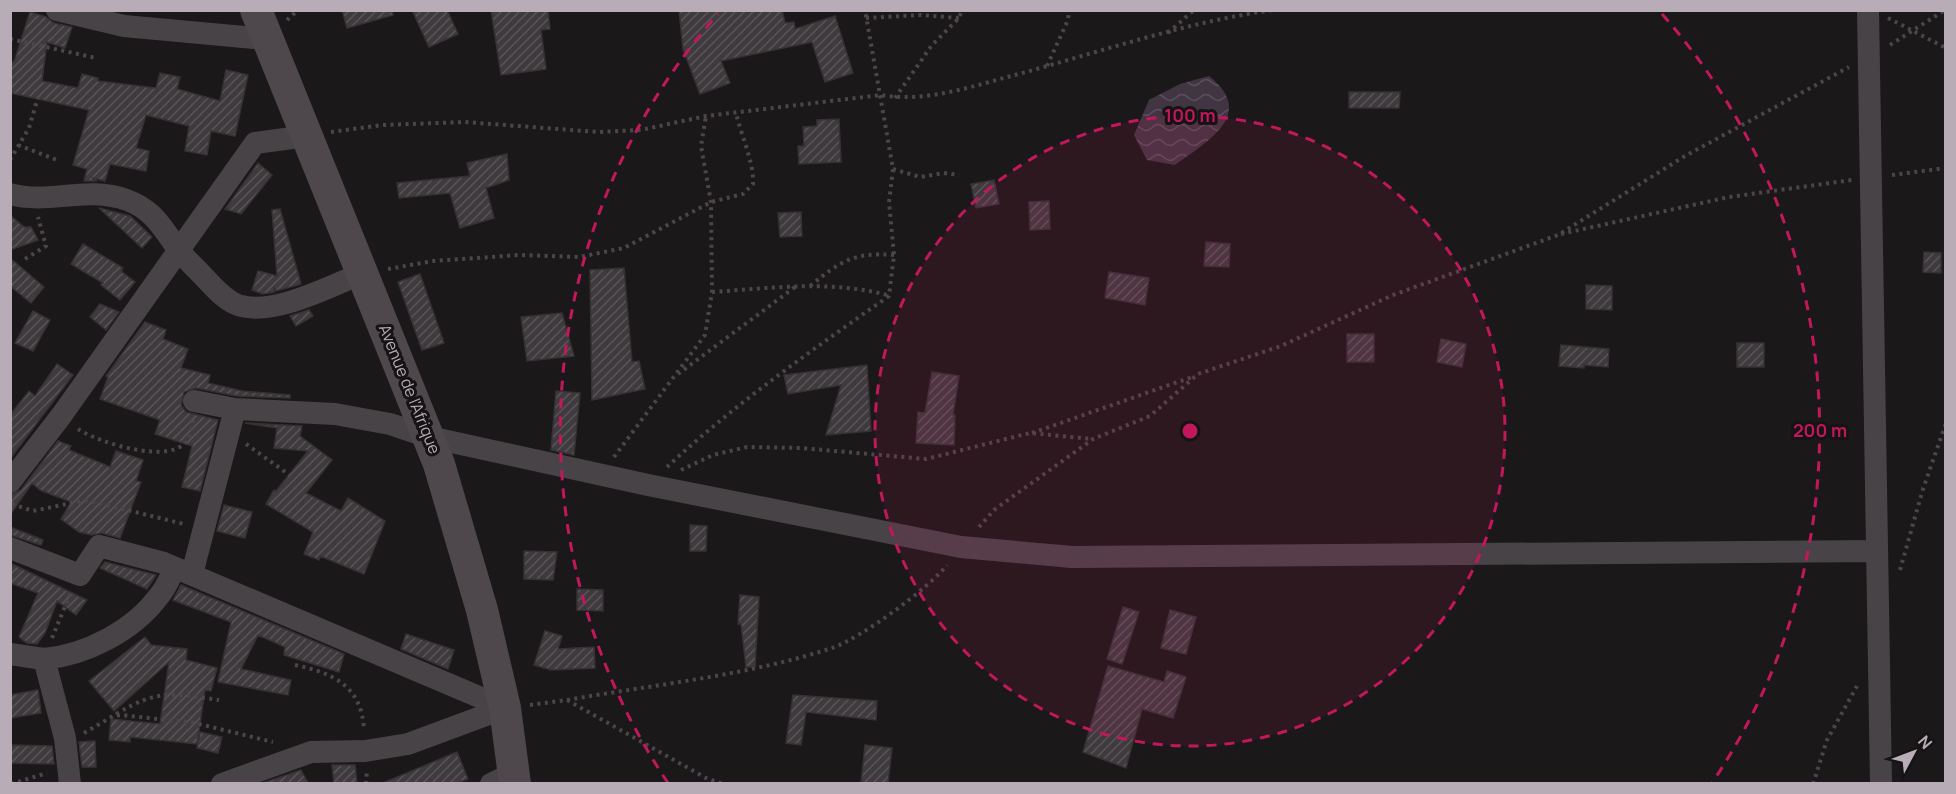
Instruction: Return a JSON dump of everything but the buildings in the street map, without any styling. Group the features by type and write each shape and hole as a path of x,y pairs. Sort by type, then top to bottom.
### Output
{"main road":[{"name":"Avenue de l'Afrique","path":"261,25 440,464 482,610 505,708 507,780"}],"street":[{"path":"57,10 124,26 261,25"},
{"path":"1876,13 1869,56 1881,783"},
{"path":"10,483 62,416 255,143 307,136"},
{"path":"10,195 33,199 72,193 99,194 126,200 147,210 161,222 179,251 226,299 238,305 259,309 273,307 363,273"},
{"path":"195,401 236,409 335,414 390,424 429,436 648,485 961,547 1072,557 1877,551"},
{"path":"10,654 44,659 62,657 86,650 117,633 143,614 184,571 203,527 236,409"},
{"path":"10,548 80,575 99,546 184,571 505,708"},
{"path":"44,659 65,738 69,777"},
{"path":"222,783 311,752 365,751 408,744 505,708"}],"path":[{"path":"648,485 705,432 777,374 888,296 894,255 889,202 893,169 865,10"},
{"path":"895,98 932,45 959,18 963,10"},
{"path":"1046,66 1068,20 1070,10"},
{"path":"1167,33 1194,10"},
{"path":"307,136 383,125 465,122 598,132 641,130 706,116 881,95 906,99 974,86 1167,33 1273,10"},
{"path":"1558,235 1685,156 1914,32 1945,10"},
{"path":"1876,13 1946,48"},
{"path":"866,18 921,15 959,18"},
{"path":"10,39 96,58"},
{"path":"10,160 29,128 38,97"},
{"path":"363,273 433,261 519,255 579,257 624,248 711,202 743,194 753,184 753,168 744,146 736,112"},
{"path":"601,474 705,335 712,292 711,202 701,146 706,116"},
{"path":"18,145 57,160"},
{"path":"648,485 713,455 747,447 801,448 926,459 1030,433 1281,346 1393,295 1558,235 1729,197 1946,168"},
{"path":"893,169 920,177 944,173 959,175"},
{"path":"26,259 46,246 33,199"},
{"path":"810,286 838,263 859,254 894,255"},
{"path":"712,292 796,286 857,287 888,296"},
{"path":"675,377 796,286"},
{"path":"505,708 567,700 768,664 835,647 878,621 944,569 994,510 1093,439 1150,416 1198,374"},
{"path":"62,416 79,430 100,441 162,453 182,446 189,440 195,401"},
{"path":"231,433 291,476"},
{"path":"1030,433 1093,439"},
{"path":"10,504 33,511 86,500 167,521 203,527"},
{"path":"44,659 80,575"},
{"path":"295,665 321,670 341,680 364,717 365,751"},
{"path":"65,738 86,733 139,701 161,694 219,700"},
{"path":"567,700 706,778 723,783"},
{"path":"113,716 195,723 311,752"},
{"path":"11,783 33,775 69,777"}],"water":[{"path":"1209,76 1223,90 1229,103 1228,115 1222,126 1201,146 1175,165 1147,160 1134,135 1149,100 1180,84"}]}
